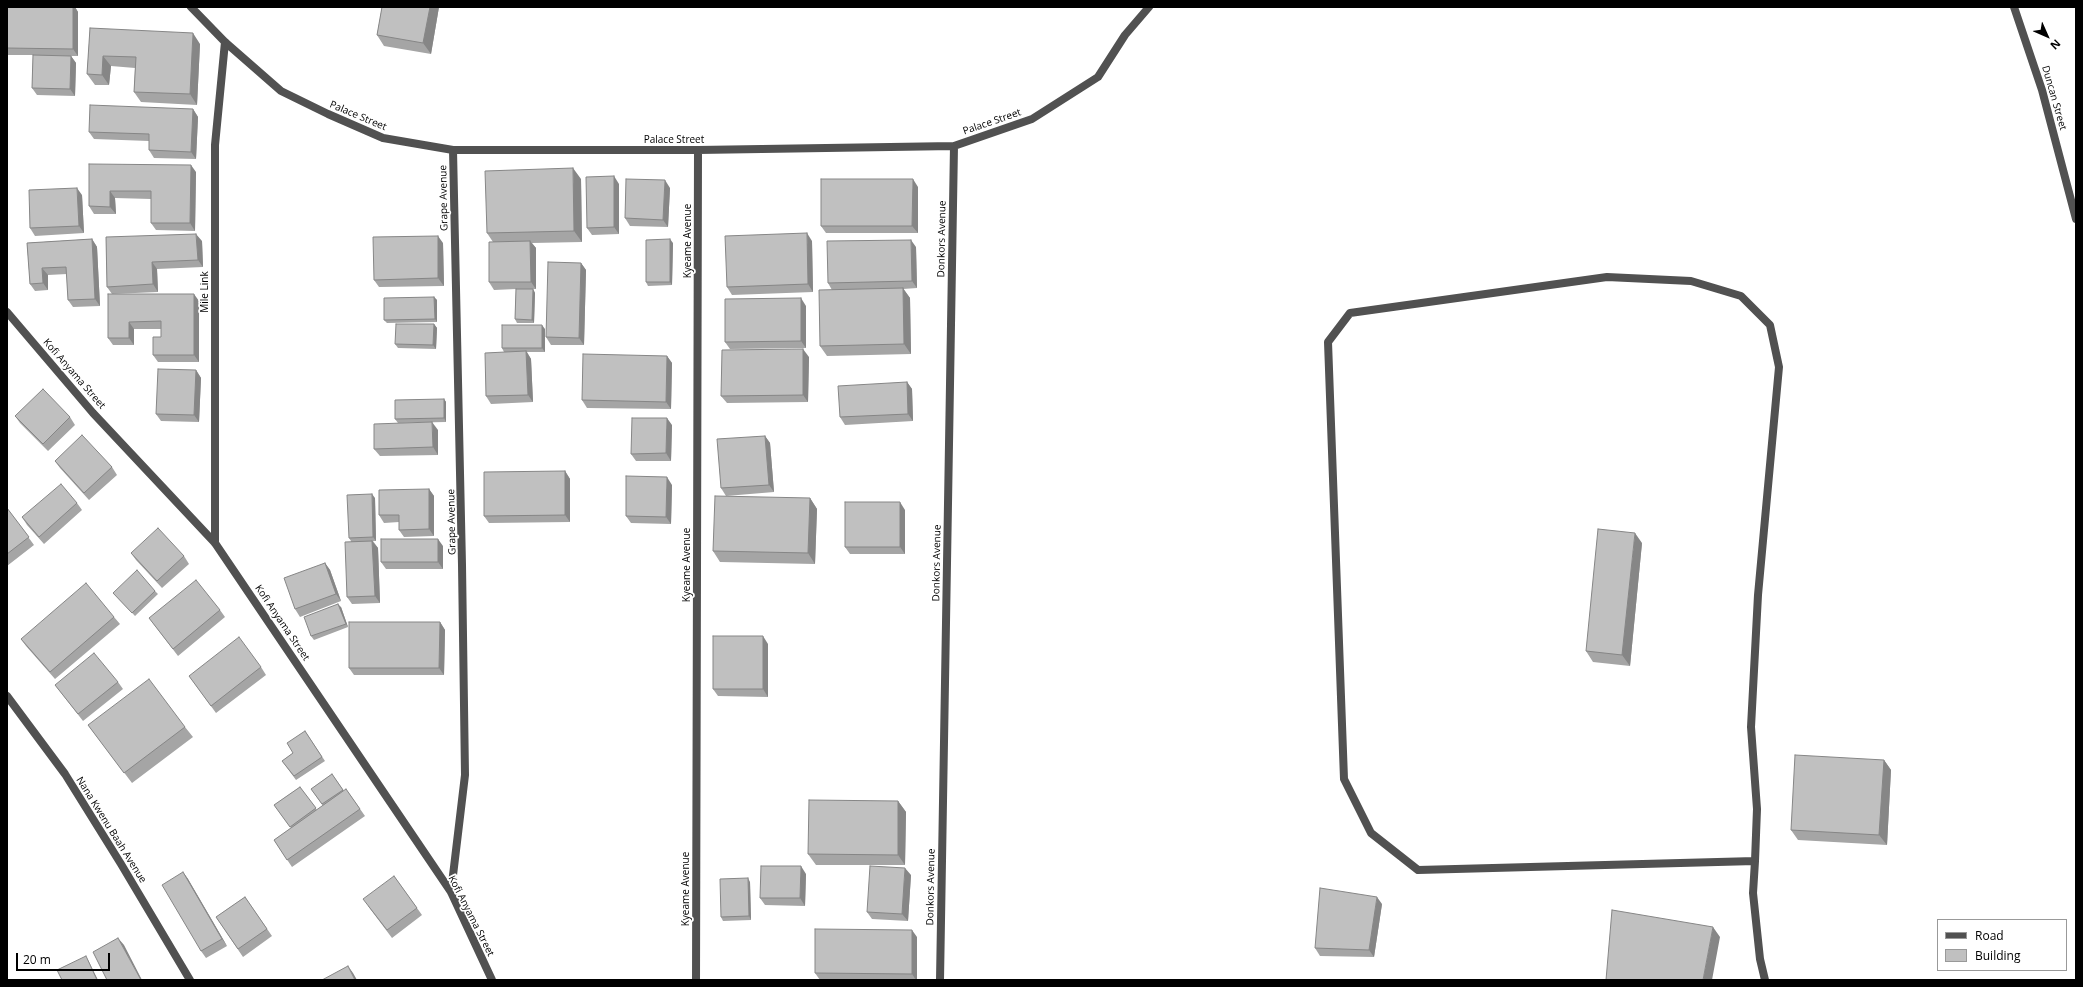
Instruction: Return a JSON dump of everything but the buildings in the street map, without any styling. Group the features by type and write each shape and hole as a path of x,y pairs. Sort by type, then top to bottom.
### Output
{"street":[{"name":"Palace Street","path":"191,7 225,42 281,91 328,114 383,138 453,150 698,150 954,146 1032,119 1098,77 1125,35 1149,7"},
{"name":"Duncan Street","path":"2014,7 2042,90 2076,219"},
{"name":"Mile Link","path":"215,543 215,145 225,42"},
{"name":"Donkors Avenue","path":"940,980 954,146"},
{"name":"Grape Avenue","path":"451,892 465,775 453,150"},
{"name":"Kyeame Avenue","path":"696,980 698,150"},
{"path":"1755,861 1418,870 1371,833 1344,779 1328,342 1350,313 1607,277 1691,281 1741,296 1770,325 1779,367 1758,595 1751,728 1757,809 1755,861 1753,893 1760,959 1766,980"},
{"name":"Kofi Anyama Street","path":"7,312 93,413 215,543 451,892 492,980"},
{"name":"Nana Kwenu Baah Avenue","path":"7,696 65,774 190,980"}]}
